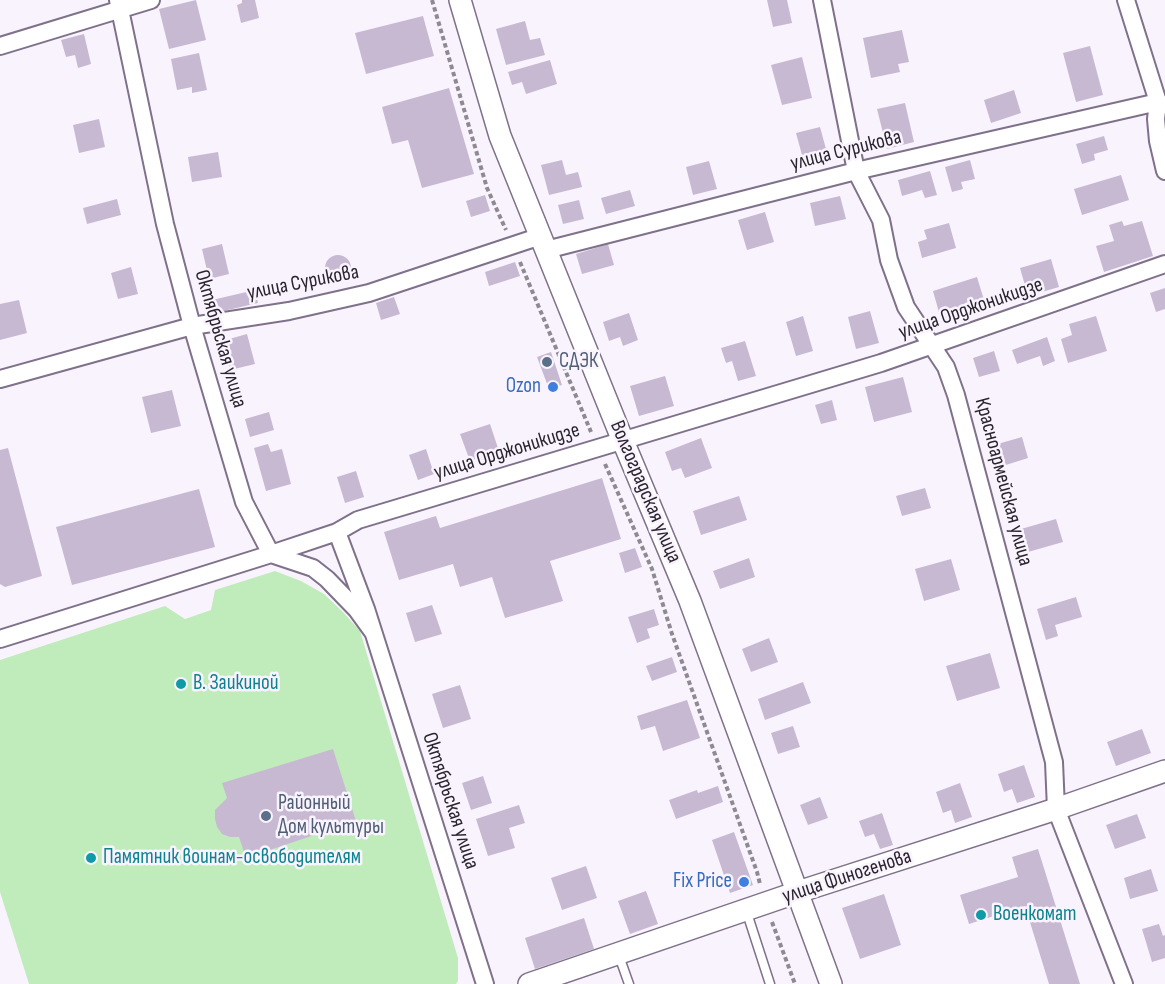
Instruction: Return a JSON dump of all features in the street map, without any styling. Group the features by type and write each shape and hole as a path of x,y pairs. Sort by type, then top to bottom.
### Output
{"street":[{"path":"0,46 119,5 151,0"},
{"name":"Волгоградская улица","path":"460,0 500,136 690,601 831,984"},
{"name":"Красноармейская улица","path":"822,0 856,171 881,220 889,260 906,307 946,367 956,395 1054,762 1056,809 1124,984"},
{"path":"1126,0 1162,103 1156,119 1165,171"},
{"name":"Октябрьская улица","path":"119,5 165,224 192,326 244,502 271,554 313,568 357,610 373,632"},
{"name":"улица Сурикова","path":"0,379 192,326 289,311 369,293 513,245 544,243 1162,103"},
{"name":"улица Орджоникидзе","path":"0,639 271,554 337,532 358,520 881,363 1165,264"},
{"name":"Октябрьская улица","path":"337,532 373,632 485,984"},
{"name":"улица Финогенова","path":"529,984 798,892 1056,809 1165,771"}],"lane":[{"path":"756,907 770,984"},
{"path":"618,953 629,984"}],"path":[{"path":"432,0 487,188 598,449 652,569 672,634 758,872 756,907 795,984"}],"green space":[{"path":"275,571 301,581 324,594 360,631 458,958 458,981 456,984 29,984 0,892 0,660 165,606 185,619 211,610 215,590"}],"building":[{"path":"196,0 206,40 169,49 159,9"},
{"path":"242,0 255,0 259,18 241,23 237,5 242,3"},
{"path":"767,0 787,0 792,23 773,27"},
{"path":"423,16 434,56 366,74 355,33"},
{"path":"525,21 530,40 540,38 545,55 506,65 496,29"},
{"path":"902,30 909,62 898,64 900,72 871,78 863,38"},
{"path":"84,34 91,64 78,68 75,55 66,57 61,40"},
{"path":"1090,46 1103,95 1076,102 1063,53"},
{"path":"199,53 207,90 192,93 192,87 177,90 171,59"},
{"path":"802,57 812,98 782,105 771,65"},
{"path":"550,60 557,84 526,94 522,82 512,85 508,72"},
{"path":"449,88 474,174 422,188 408,140 392,144 382,107"},
{"path":"1014,90 1021,113 991,123 984,100"},
{"path":"905,103 914,142 887,149 877,109"},
{"path":"99,119 105,147 79,153 73,125"},
{"path":"820,127 829,160 805,166 796,133"},
{"path":"1104,136 1108,150 1094,154 1095,160 1082,164 1076,144"},
{"path":"218,152 222,177 192,182 188,157"},
{"path":"562,160 566,175 578,172 582,187 549,195 541,165"},
{"path":"970,160 975,179 961,182 963,189 952,192 945,167"},
{"path":"709,161 717,189 693,195 686,167"},
{"path":"930,171 937,195 925,198 922,190 902,196 898,180"},
{"path":"1121,175 1129,200 1082,215 1074,189"},
{"path":"630,190 635,206 606,214 601,198"},
{"path":"485,195 490,211 471,217 466,201"},
{"path":"840,196 846,219 815,226 810,203"},
{"path":"117,199 121,215 87,224 83,208"},
{"path":"579,200 584,219 563,224 558,205"},
{"path":"765,212 774,242 747,250 738,220"},
{"path":"1122,221 1124,226 1142,221 1153,256 1104,272 1096,246 1114,241 1109,225"},
{"path":"949,223 956,248 922,258 918,242 927,239 924,230"},
{"path":"222,244 229,274 209,279 202,249"},
{"path":"608,244 614,265 582,274 576,254"},
{"path":"338,255 347,259 351,268 347,277 338,281 329,277 325,268 329,259"},
{"path":"1051,259 1059,287 1028,296 1020,268"},
{"path":"515,262 520,276 489,286 485,272"},
{"path":"131,267 138,294 118,299 111,273"},
{"path":"977,277 987,310 942,323 933,291"},
{"path":"1165,288 1165,309 1156,312 1150,293"},
{"path":"255,290 258,303 215,313 212,300"},
{"path":"394,297 400,314 381,320 376,303"},
{"path":"19,300 27,333 0,340 0,304"},
{"path":"870,311 879,343 856,349 848,317"},
{"path":"629,313 638,340 623,346 620,337 609,341 603,322"},
{"path":"803,316 813,351 796,356 786,322"},
{"path":"1096,316 1107,351 1068,363 1061,339 1072,335 1069,324"},
{"path":"247,334 255,364 230,370 222,341"},
{"path":"1047,337 1055,361 1043,366 1040,356 1017,364 1012,350"},
{"path":"745,341 756,376 738,381 732,361 726,363 721,348"},
{"path":"994,351 1000,371 979,377 973,358"},
{"path":"551,352 562,385 549,389 537,357"},
{"path":"665,376 674,406 639,416 630,386"},
{"path":"903,377 912,412 874,422 865,387"},
{"path":"172,390 181,426 151,433 142,397"},
{"path":"832,400 837,420 821,424 815,405"},
{"path":"269,412 274,430 250,437 245,419"},
{"path":"490,424 499,451 470,461 460,434"},
{"path":"1022,437 1028,458 993,469 987,447"},
{"path":"701,438 712,468 685,478 681,468 672,471 665,452"},
{"path":"268,444 271,452 282,449 291,484 266,491 254,448"},
{"path":"8,448 42,576 5,587 0,584 0,450"},
{"path":"426,449 434,474 418,480 409,455"},
{"path":"356,471 364,497 345,503 337,477"},
{"path":"602,478 621,539 550,561 563,601 505,618 492,577 460,587 453,564 399,580 384,532 436,516 440,528"},
{"path":"925,488 931,508 902,516 896,496"},
{"path":"199,489 215,547 72,585 56,527"},
{"path":"739,496 747,520 701,535 693,511"},
{"path":"1056,519 1063,542 1021,554 1014,531"},
{"path":"635,548 642,567 625,573 619,553"},
{"path":"749,558 755,577 720,589 713,571"},
{"path":"951,559 960,590 924,601 915,569"},
{"path":"1076,597 1082,617 1055,625 1058,636 1046,640 1037,609"},
{"path":"432,605 442,634 415,642 406,613"},
{"path":"654,609 659,625 647,629 650,638 637,643 628,617"},
{"path":"769,638 778,662 751,672 742,649"},
{"path":"990,653 1000,688 957,701 946,666"},
{"path":"672,657 677,672 652,681 646,666"},
{"path":"803,682 811,703 765,720 758,699"},
{"path":"460,685 471,719 443,728 432,694"},
{"path":"687,700 700,738 663,751 655,726 641,730 637,716"},
{"path":"793,726 800,747 778,754 771,733"},
{"path":"1142,729 1151,753 1116,766 1107,742"},
{"path":"333,749 356,821 246,858 239,837 222,834 217,827 215,810 227,798 222,783"},
{"path":"1024,765 1035,797 1017,803 1012,789 1004,792 998,774"},
{"path":"483,776 492,803 471,810 462,783"},
{"path":"960,783 972,817 955,823 951,810 943,813 936,792"},
{"path":"718,786 723,802 676,819 669,800 697,790 698,793"},
{"path":"820,797 828,818 808,825 800,805"},
{"path":"519,805 525,823 509,828 515,848 488,856 476,819"},
{"path":"882,813 893,845 880,849 874,834 865,837 859,821"},
{"path":"1137,814 1146,838 1115,849 1106,825"},
{"path":"734,832 753,885 730,893 712,840"},
{"name":"Военкомат","path":"1038,849 1080,984 1049,984 1025,906 969,924 960,895 1018,877 1012,857"},
{"path":"586,866 597,898 562,910 551,878"},
{"path":"1151,869 1158,891 1130,899 1124,878"},
{"path":"646,891 658,924 630,934 618,901"},
{"path":"884,894 901,945 860,959 842,908"},
{"path":"584,918 594,949 535,969 525,938"},
{"path":"1159,924 1163,936 1165,935 1165,958 1152,962 1142,929"}],"place":[{"name":"СДЭК","path":"547,362"},
{"name":"Ozon","path":"553,387"},
{"name":"В. Заикиной","path":"181,684"},
{"name":"Районный Дом культуры","path":"266,816"},
{"name":"Памятник воинам-освободителям","path":"91,858"},
{"name":"Fix Price","path":"744,882"},
{"name":"Военкомат","path":"981,915"}]}
